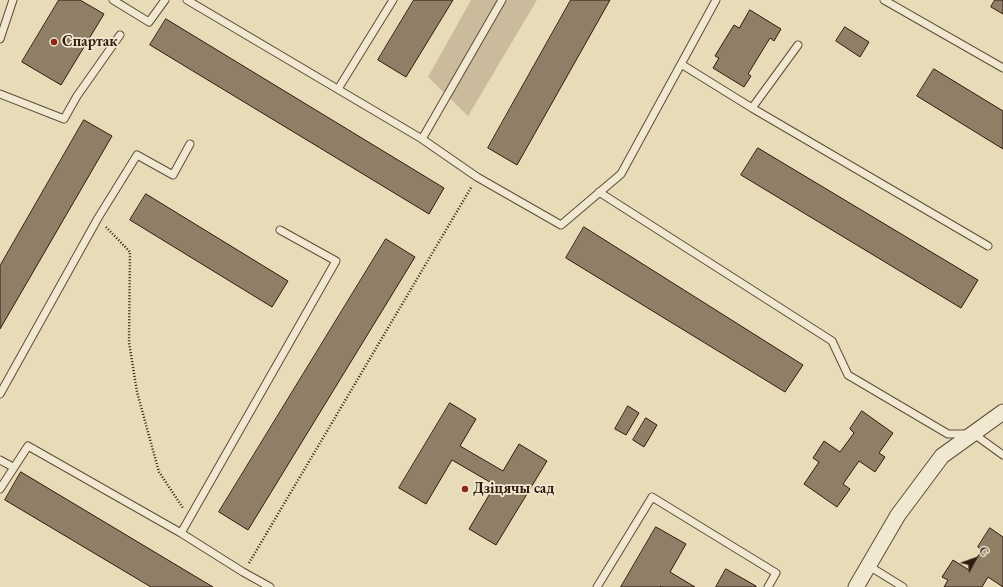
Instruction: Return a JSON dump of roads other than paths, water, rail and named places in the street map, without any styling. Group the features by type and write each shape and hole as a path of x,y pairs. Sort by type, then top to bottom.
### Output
{"street":[{"path":"856,587 898,514 942,456 1003,412"}],"lane":[{"path":"0,39 13,0"},
{"path":"117,1 149,22 165,0"},
{"path":"187,0 422,139 477,178 561,225 622,174 716,0"},
{"path":"338,89 393,0"},
{"path":"422,139 502,0"},
{"path":"884,0 1003,68"},
{"path":"0,94 64,119 77,96 120,35"},
{"path":"752,108 798,45"},
{"path":"681,64 752,108 988,246"},
{"path":"0,394 98,218 137,155 173,175 190,144"},
{"path":"599,192 832,341 848,374 948,434 974,434 1003,454"},
{"path":"181,532 336,261 280,230"},
{"path":"0,489 28,446 181,532 270,587"},
{"path":"0,460 13,467"},
{"path":"597,587 652,497 776,573 768,587"},
{"path":"868,566 903,587"}],"place":[{"name":"Спартак","path":"54,42"},
{"name":"Дзіцячы сад","path":"465,489"}]}
